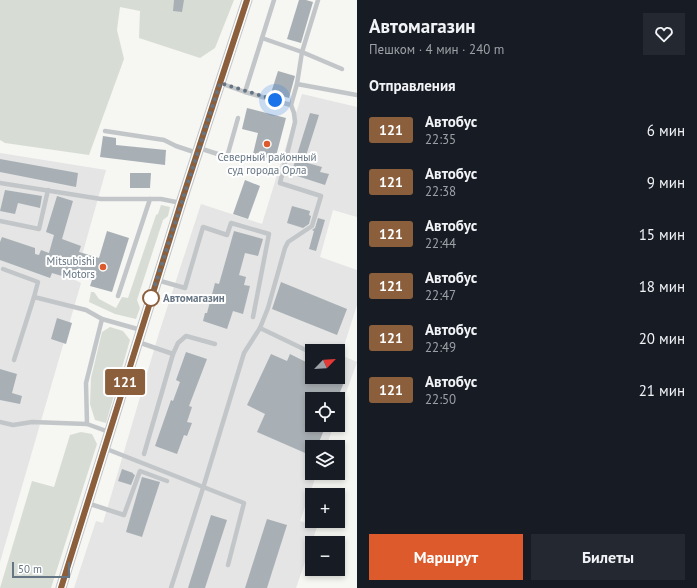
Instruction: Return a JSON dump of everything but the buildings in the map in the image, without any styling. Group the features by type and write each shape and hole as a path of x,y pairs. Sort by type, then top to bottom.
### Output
{"street":[{"path":"61,588 137,342 247,0"}],"lane":[{"path":"245,92 274,0"},
{"path":"171,588 244,353 260,328 268,308 284,248 288,242 312,226 321,196 280,183 295,122 291,104 297,84 302,52 318,0"},
{"path":"262,38 302,52 342,69"},
{"path":"220,83 245,92 291,104"},
{"path":"297,84 357,96"},
{"path":"105,131 164,140 176,146 227,157 238,118"},
{"path":"0,183 101,200 160,199 181,203"},
{"path":"0,221 39,229 48,190"},
{"path":"118,296 150,199"},
{"path":"157,280 185,288 203,227 227,235 230,223 269,234 253,318"},
{"path":"3,269 38,282 14,360"},
{"path":"34,297 86,310 102,319 141,330"},
{"path":"86,424 86,383 102,319"},
{"path":"260,328 305,349"},
{"path":"144,454 173,354 178,343 186,336 215,344"},
{"path":"137,342 173,354"},
{"path":"0,422 13,425 32,422 86,424 109,432"},
{"path":"104,448 244,503 228,565"},
{"path":"87,503 124,516 140,471 167,481"}],"shaded area":[{"path":"0,0 234,0 215,48 200,58 139,38 140,11 120,7 117,30 124,59 89,155 5,143 0,140"},
{"path":"302,94 357,107 357,217 333,210 320,257 357,270 357,305 345,344 305,344 305,384 345,384 345,357 357,362 345,395 345,392 305,392 305,432 331,432 329,440 305,440 305,480 315,480 312,488 305,488 305,507 300,521 305,523 305,528 317,528 314,536 305,536 305,562 296,588 74,588 96,521 103,523 159,333 201,204 262,224"},
{"path":"0,153 106,170 75,280 81,283 0,562"},
{"path":"161,205 170,207 168,216 163,220 137,300 140,308 136,319 115,314 89,302 91,292 94,292 99,299 116,308 122,297 128,298 156,215 158,214"},
{"path":"110,327 123,331 130,340 106,423 95,420 90,404 91,378 102,332"},
{"path":"81,432 92,434 97,444 51,588 0,588 32,481 54,487 70,435"}],"bus line":[{"name":"121","path":"61,588 181,203 247,0"}],"place":[{"name":"Северный районный суд города Орла","path":"267,144"},
{"name":"Mitsubishi Motors","path":"103,267"},
{"name":"Автомагазин","path":"151,298"}],"route":[{"path":"151,298 220,83 245,92 275,100"}]}
